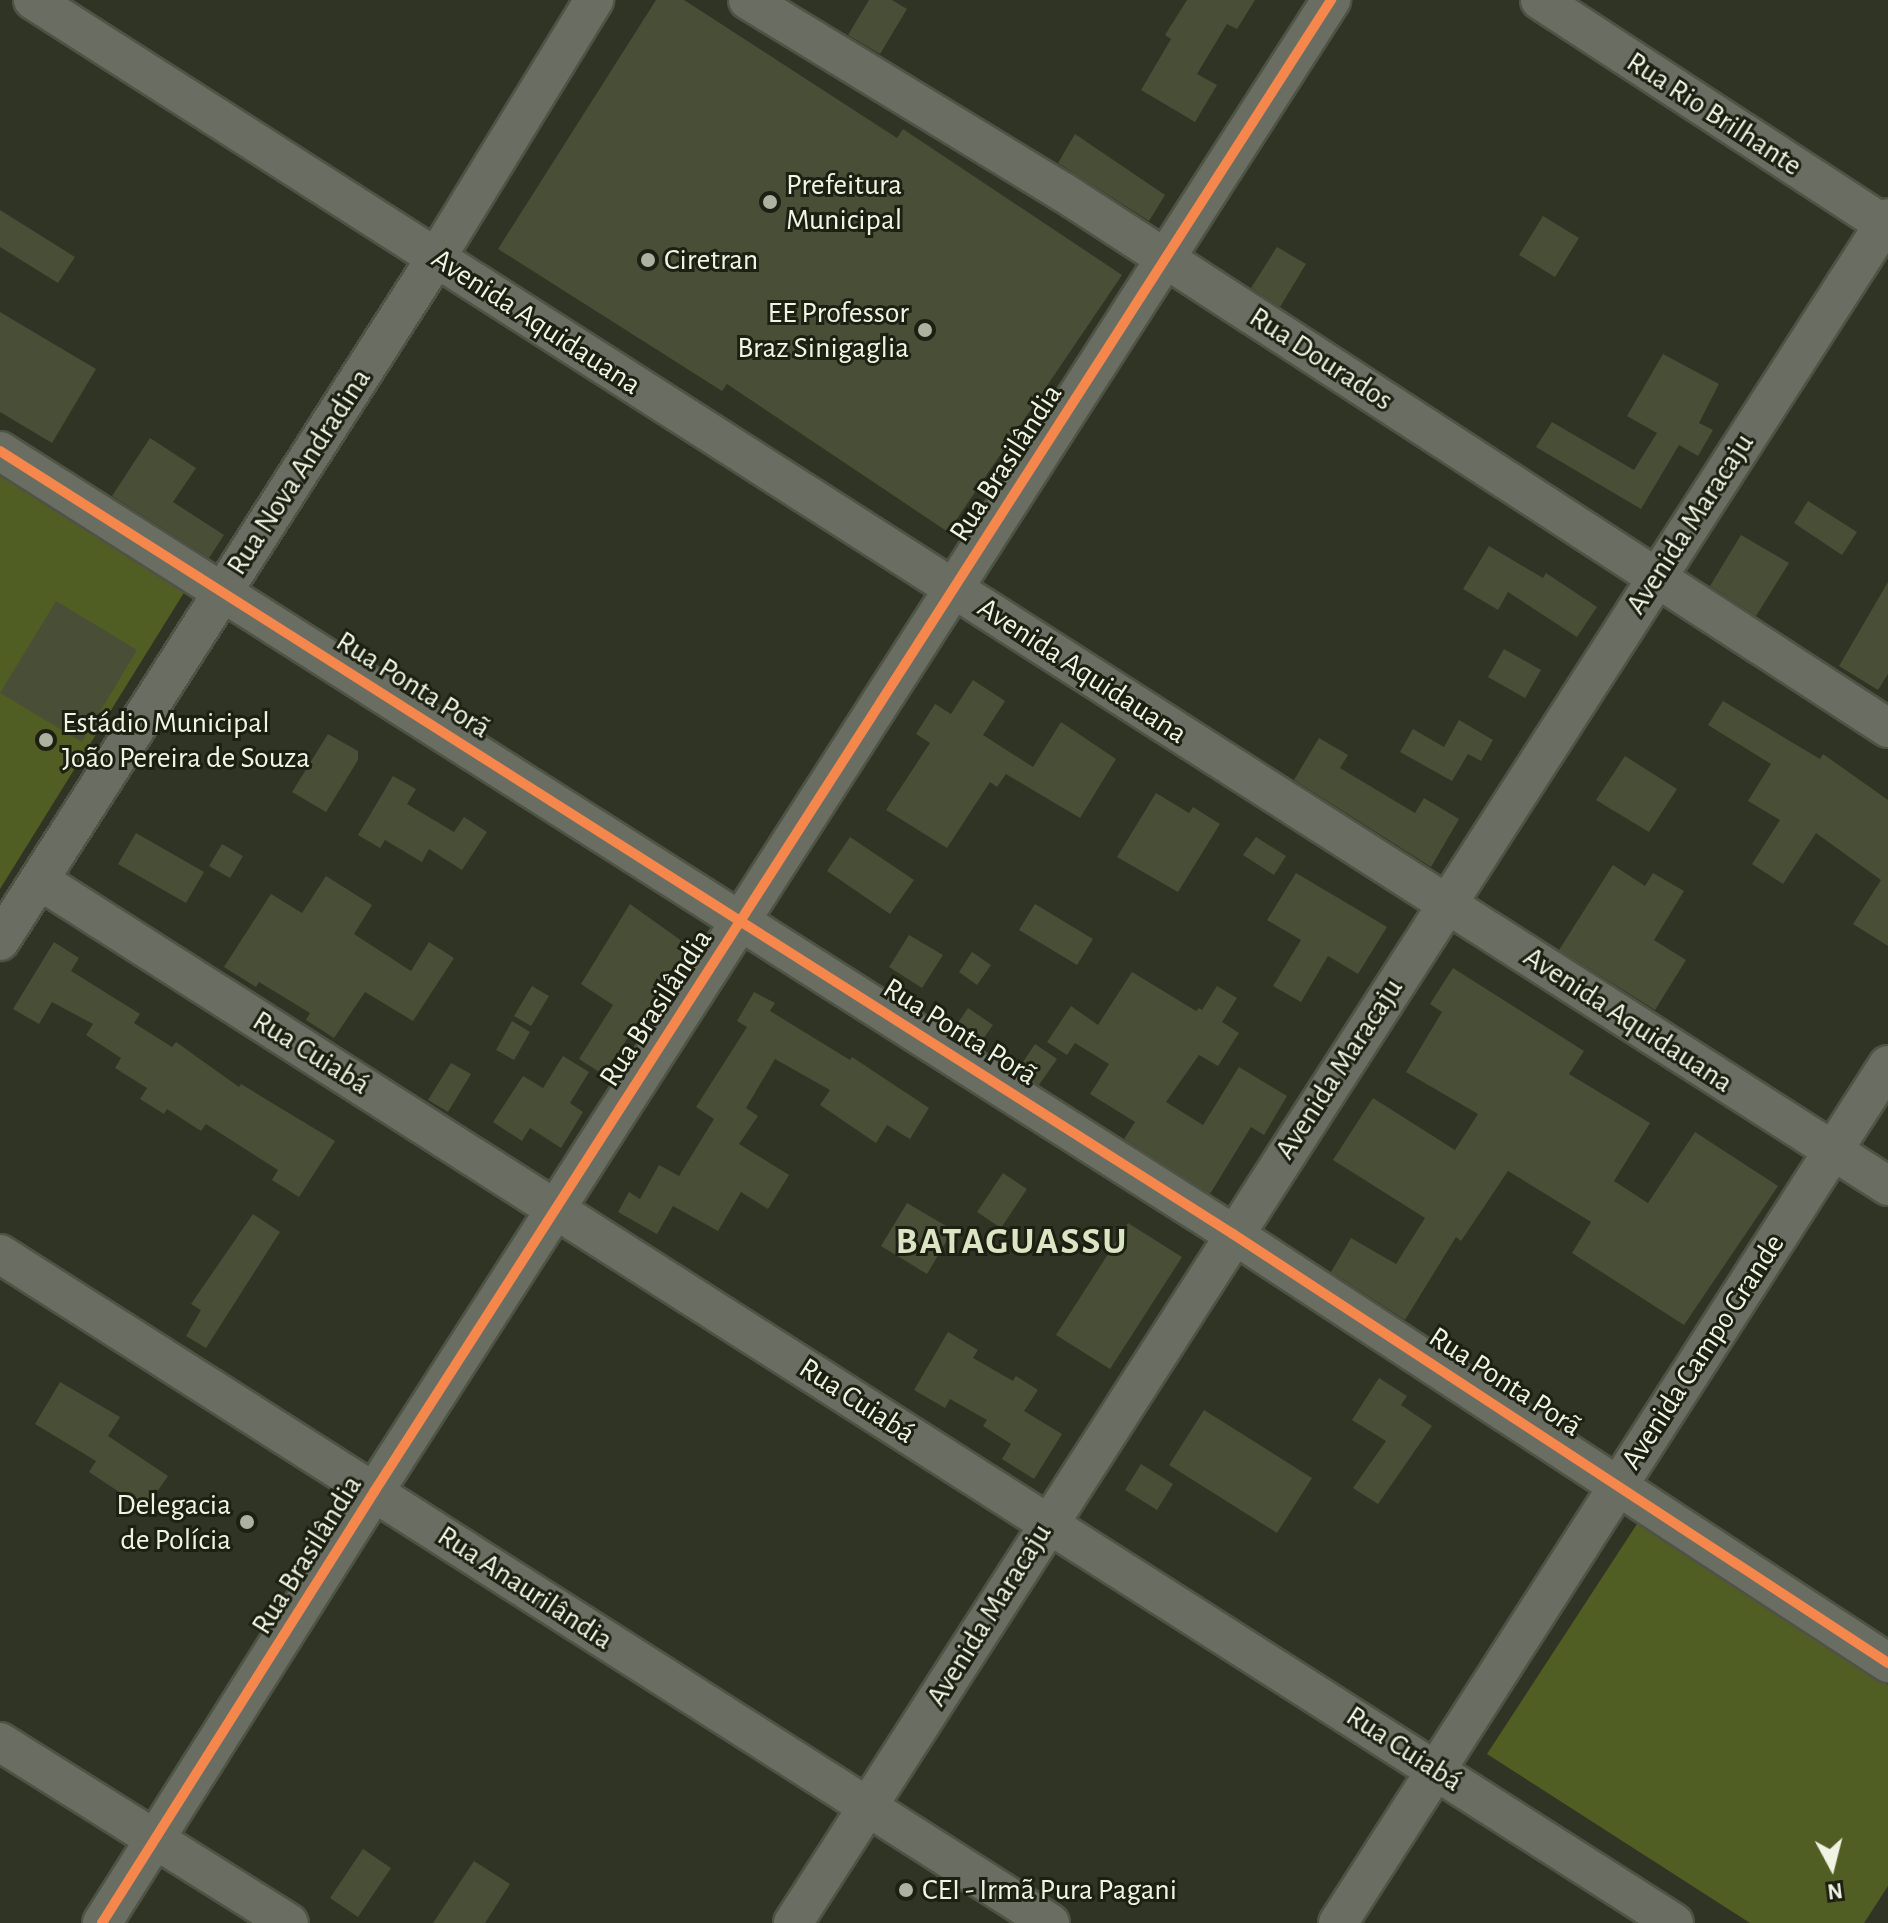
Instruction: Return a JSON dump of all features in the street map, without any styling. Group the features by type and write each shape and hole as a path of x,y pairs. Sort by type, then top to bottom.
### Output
{"street":[{"name":"Avenida Aquidauana","path":"33,0 1888,1186"},
{"name":"Rua Nova Andradina","path":"0,941 436,258 594,0"},
{"name":"Rua Dourados","path":"748,0 1165,258 1888,728"},
{"name":"Rua Brasilândia","path":"102,1923 374,1492 1331,0"},
{"name":"Rua Rio Brilhante","path":"1540,0 1887,223"},
{"name":"Avenida Maracaju","path":"793,1923 1657,575 1887,223"},
{"name":"Rua Ponta Porã","path":"0,451 1233,1234 1888,1663"},
{"name":"Rua Cuiabá","path":"39,880 1674,1923"},
{"name":"Avenida Campo Grande","path":"1338,1923 1888,1065"},
{"name":"Rua Anaurilândia","path":"0,1254 1050,1923"},
{"path":"0,1742 289,1923"}],"green space":[{"name":"Estádio Municipal João Pereira de Souza","path":"0,475 185,591 0,889"},
{"path":"1637,1524 1888,1685 1888,1886 1864,1923 1750,1923 1487,1754"}],"building":[{"path":"656,0 684,0 897,138 903,129 1122,275 948,532 727,384 722,391 498,249"},
{"path":"869,0 892,0 907,9 880,54 848,35"},
{"path":"1187,0 1255,0 1237,29 1227,24 1197,74 1217,85 1195,122 1141,90 1171,39 1165,35"},
{"path":"1075,134 1165,195 1149,221 1058,163"},
{"path":"0,210 75,257 58,283 0,247"},
{"path":"1543,216 1579,238 1555,277 1519,255"},
{"path":"1277,247 1306,264 1280,307 1251,288"},
{"path":"0,312 96,369 52,443 0,412"},
{"path":"1663,354 1719,384 1699,423 1713,430 1698,456 1679,445 1641,509 1536,447 1552,422 1634,470 1657,433 1627,416"},
{"path":"150,438 196,468 173,502 224,535 209,558 112,496"},
{"path":"1808,501 1857,532 1842,555 1794,523"},
{"path":"1741,535 1789,563 1756,616 1710,586"},
{"path":"1489,546 1543,578 1546,573 1597,607 1577,637 1508,592 1498,610 1463,589"},
{"path":"1888,582 1888,674 1878,690 1839,666"},
{"path":"56,601 137,650 82,742 0,693"},
{"path":"1504,649 1541,670 1525,698 1488,677"},
{"path":"973,680 1005,701 983,735 1033,767 1061,722 1116,759 1080,818 1006,774 997,787 990,782 947,848 886,810 930,743 916,734 935,704 951,714"},
{"path":"1723,701 1820,759 1823,754 1888,800 1888,946 1853,924 1881,880 1816,833 1783,884 1752,864 1780,820 1748,801 1771,764 1708,725"},
{"path":"1459,720 1493,740 1481,761 1468,754 1452,781 1400,752 1413,729 1444,747"},
{"path":"328,734 358,751 358,760 326,812 292,792"},
{"path":"1319,738 1348,755 1340,768 1415,813 1424,798 1459,819 1431,867 1294,780"},
{"path":"1625,756 1677,789 1649,832 1596,800"},
{"path":"393,776 416,789 407,804 454,832 464,817 487,832 462,870 429,849 422,862 385,840 380,848 358,835"},
{"path":"1156,793 1189,813 1193,807 1220,824 1178,892 1117,857"},
{"path":"136,833 204,872 186,903 118,864"},
{"path":"850,837 914,880 890,914 827,871"},
{"path":"1256,837 1286,856 1274,875 1243,855"},
{"path":"222,844 243,856 230,878 209,866"},
{"path":"1613,865 1645,886 1653,873 1684,891 1654,940 1686,960 1655,1010 1559,950"},
{"path":"1296,873 1387,927 1358,974 1328,956 1301,1002 1273,986 1301,940 1267,920"},
{"path":"326,876 372,905 354,934 411,971 429,942 454,958 413,1021 365,992 334,1038 306,1020 310,1013 259,982 256,987 224,967 271,894 302,913"},
{"path":"630,904 693,949 652,1015 636,1037 630,1034 604,1075 579,1059 613,1005 581,984"},
{"path":"1035,904 1093,939 1077,965 1019,930"},
{"path":"909,935 943,955 922,988 889,967"},
{"path":"54,942 79,958 71,971 140,1014 134,1023 172,1047 176,1042 239,1087 241,1084 335,1141 299,1197 272,1180 278,1170 206,1124 201,1131 167,1109 164,1114 140,1099 147,1088 115,1068 121,1058 86,1035 93,1024 52,1002 39,1024 13,1009"},
{"path":"972,952 991,965 977,985 959,972"},
{"path":"1453,968 1584,1051 1569,1074 1650,1123 1614,1181 1648,1203 1695,1132 1778,1186 1684,1325 1572,1253 1591,1222 1508,1171 1461,1241 1456,1237 1405,1320 1331,1272 1351,1238 1396,1264 1425,1218 1333,1160 1373,1098 1455,1150 1478,1114 1406,1072 1442,1012 1430,1004"},
{"path":"1132,972 1196,1011 1199,1008 1202,1010 1217,986 1237,998 1222,1022 1239,1033 1218,1066 1199,1055 1166,1102 1203,1125 1239,1067 1287,1096 1264,1135 1251,1127 1210,1194 1124,1139 1135,1122 1090,1094 1109,1064 1075,1043 1067,1055 1047,1042 1071,1006 1098,1025"},
{"path":"532,986 549,996 531,1026 514,1016"},
{"path":"754,992 775,1003 770,1011 850,1060 852,1057 929,1108 910,1139 887,1125 876,1143 820,1105 830,1090 775,1059 746,1108 758,1116 739,1144 789,1175 768,1209 741,1192 718,1231 673,1206 657,1234 618,1212 629,1192 640,1199 659,1165 679,1176 714,1119 696,1107 747,1027 737,1021"},
{"path":"968,1008 993,1025 978,1046 953,1030"},
{"path":"512,1021 530,1032 514,1060 496,1050"},
{"path":"1035,1044 1057,1059 1039,1085 1017,1071"},
{"path":"563,1056 589,1072 570,1103 583,1112 561,1148 530,1128 522,1141 493,1122 523,1076 543,1088"},
{"path":"451,1063 471,1074 448,1112 428,1100"},
{"path":"1003,1173 1027,1189 1001,1228 977,1212"},
{"path":"907,1203 953,1230 927,1274 881,1246"},
{"path":"253,1214 280,1232 206,1348 186,1336 201,1310 191,1304"},
{"path":"1128,1223 1182,1257 1110,1369 1056,1335"},
{"path":"948,1332 978,1350 973,1358 1013,1381 1016,1376 1038,1390 1024,1411 1062,1434 1034,1479 1002,1459 1011,1444 983,1426 987,1420 950,1399 945,1408 914,1390"},
{"path":"1379,1378 1407,1396 1401,1405 1432,1426 1378,1504 1353,1488 1386,1441 1352,1420"},
{"path":"60,1382 120,1417 108,1436 168,1476 145,1509 89,1472 96,1461 35,1424"},
{"path":"1204,1410 1312,1478 1277,1533 1169,1465"},
{"path":"1141,1464 1173,1484 1157,1510 1125,1490"},
{"path":"363,1849 391,1868 358,1917 330,1898"},
{"path":"474,1861 510,1884 485,1923 433,1923"}],"cycle path":[{"path":"102,1923 374,1492 1331,0"},
{"path":"0,451 1233,1234 1888,1663"}],"place":[{"name":"Prefeitura Municipal","path":"770,202"},
{"name":"Ciretran","path":"648,260"},
{"name":"EE Professor Braz Sinigaglia","path":"925,330"},
{"name":"Estádio Municipal João Pereira de Souza","path":"46,740"},
{"name":"Delegacia de Polícia","path":"247,1522"},
{"name":"CEI - Irmã Pura Pagani","path":"906,1890"}],"district":[{"name":"BATAGUASSU","path":"1012,1243"}]}
